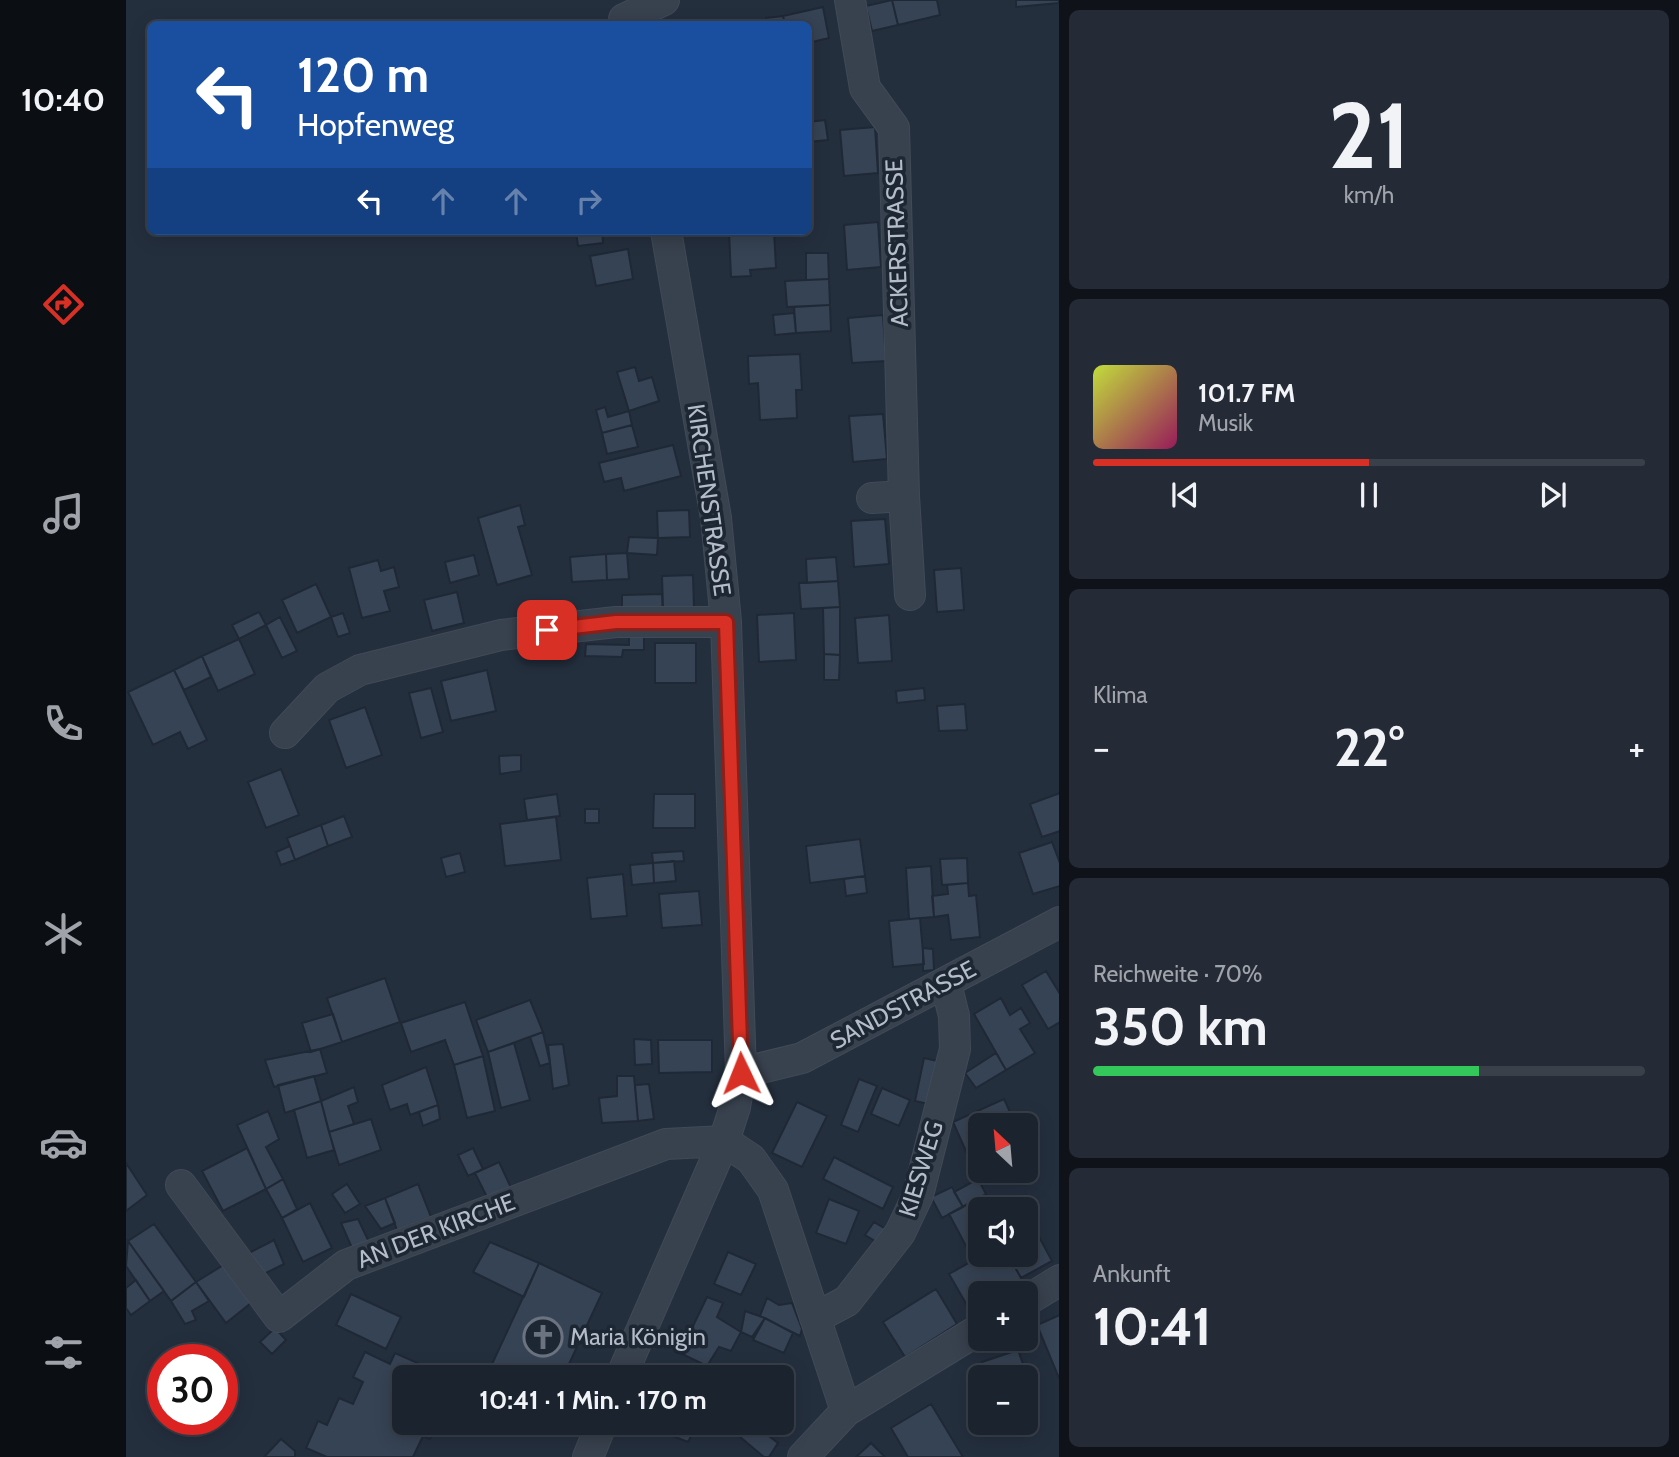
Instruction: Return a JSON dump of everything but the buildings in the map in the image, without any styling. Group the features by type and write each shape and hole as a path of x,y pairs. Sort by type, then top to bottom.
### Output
{"street":[{"path":"621,14 664,0"},
{"name":"ACKERSTRASSE","path":"850,0 865,88 894,128 904,496 911,595"},
{"name":"KIRCHENSTRASSE","path":"626,1365 724,1141 735,1107 741,1073 726,622 716,518 667,235"},
{"path":"872,498 904,496"},
{"path":"285,733 327,688 360,670 501,635 616,622 726,622"},
{"name":"SANDSTRASSE","path":"741,1073 802,1058 1059,922"},
{"name":"KIESWEG","path":"815,1318 847,1300 900,1233 918,1195 956,1049 954,1016 946,984"},
{"path":"724,1141 751,1159 773,1190 846,1411"},
{"name":"AN DER KIRCHE","path":"181,1185 279,1317 346,1265 666,1144 724,1141"},
{"path":"1038,1293 1059,1280"},
{"path":"803,1457 846,1411 968,1336"},
{"path":"588,1457 597,1435"}],"place":[{"name":"Maria Königin","path":"543,1337"}],"route":[{"path":"547,630 616,622 726,622 741,1073"}]}
